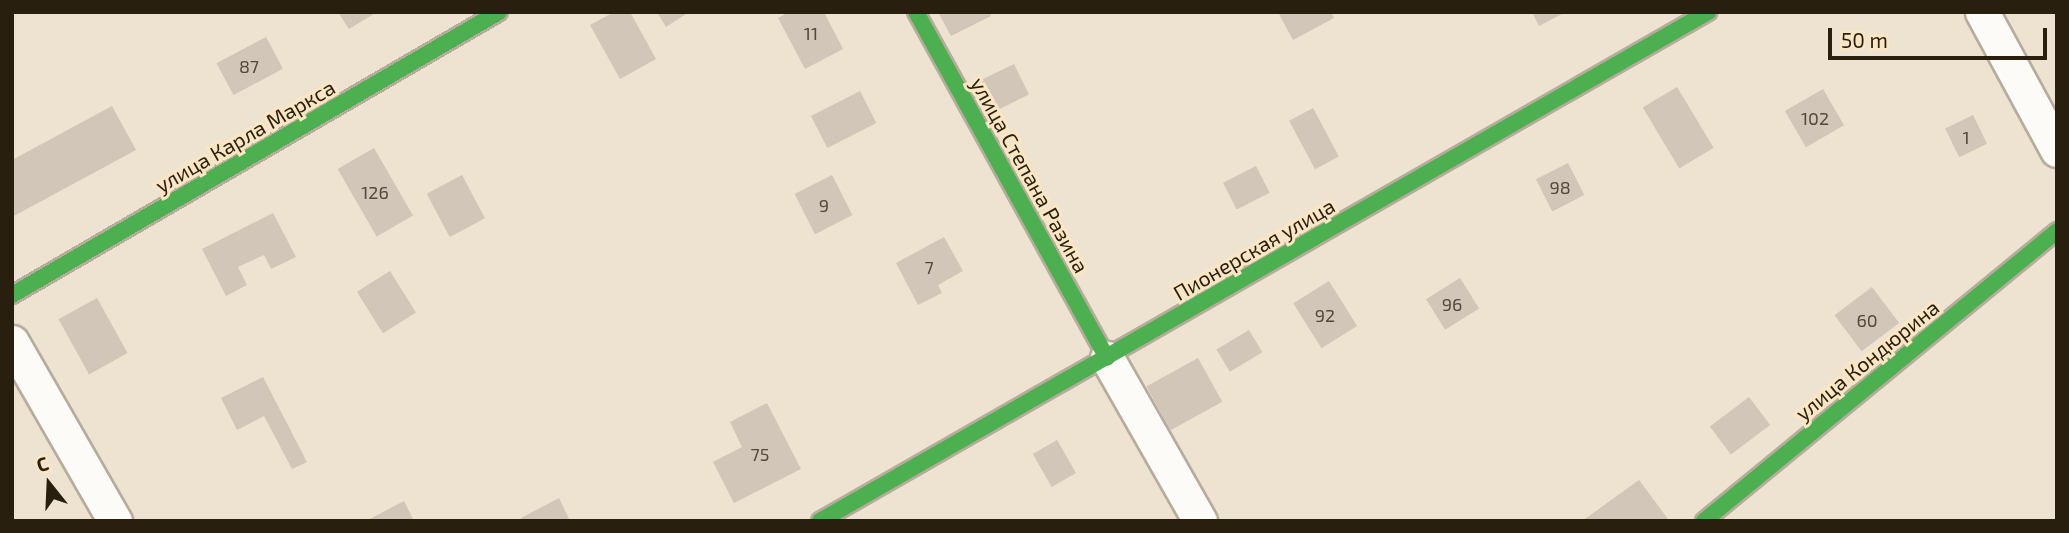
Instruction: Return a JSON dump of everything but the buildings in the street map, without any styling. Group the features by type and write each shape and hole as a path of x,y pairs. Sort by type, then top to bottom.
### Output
{"main road":[{"name":"улица Карла Маркса","path":"12,295 499,12"},
{"name":"улица Степана Разина","path":"916,12 1107,358"},
{"name":"Пионерская улица","path":"820,521 1708,12"},
{"name":"улица Кондюрина","path":"1704,521 2057,231"}],"street":[{"path":"1982,12 2057,150"},
{"path":"12,342 115,521"},
{"path":"1107,358 1200,521"}],"traffic: fast":[{"path":"12,295 499,12"},
{"path":"916,12 1107,358"},
{"path":"820,521 1708,12"},
{"path":"1704,521 2057,231"}]}
